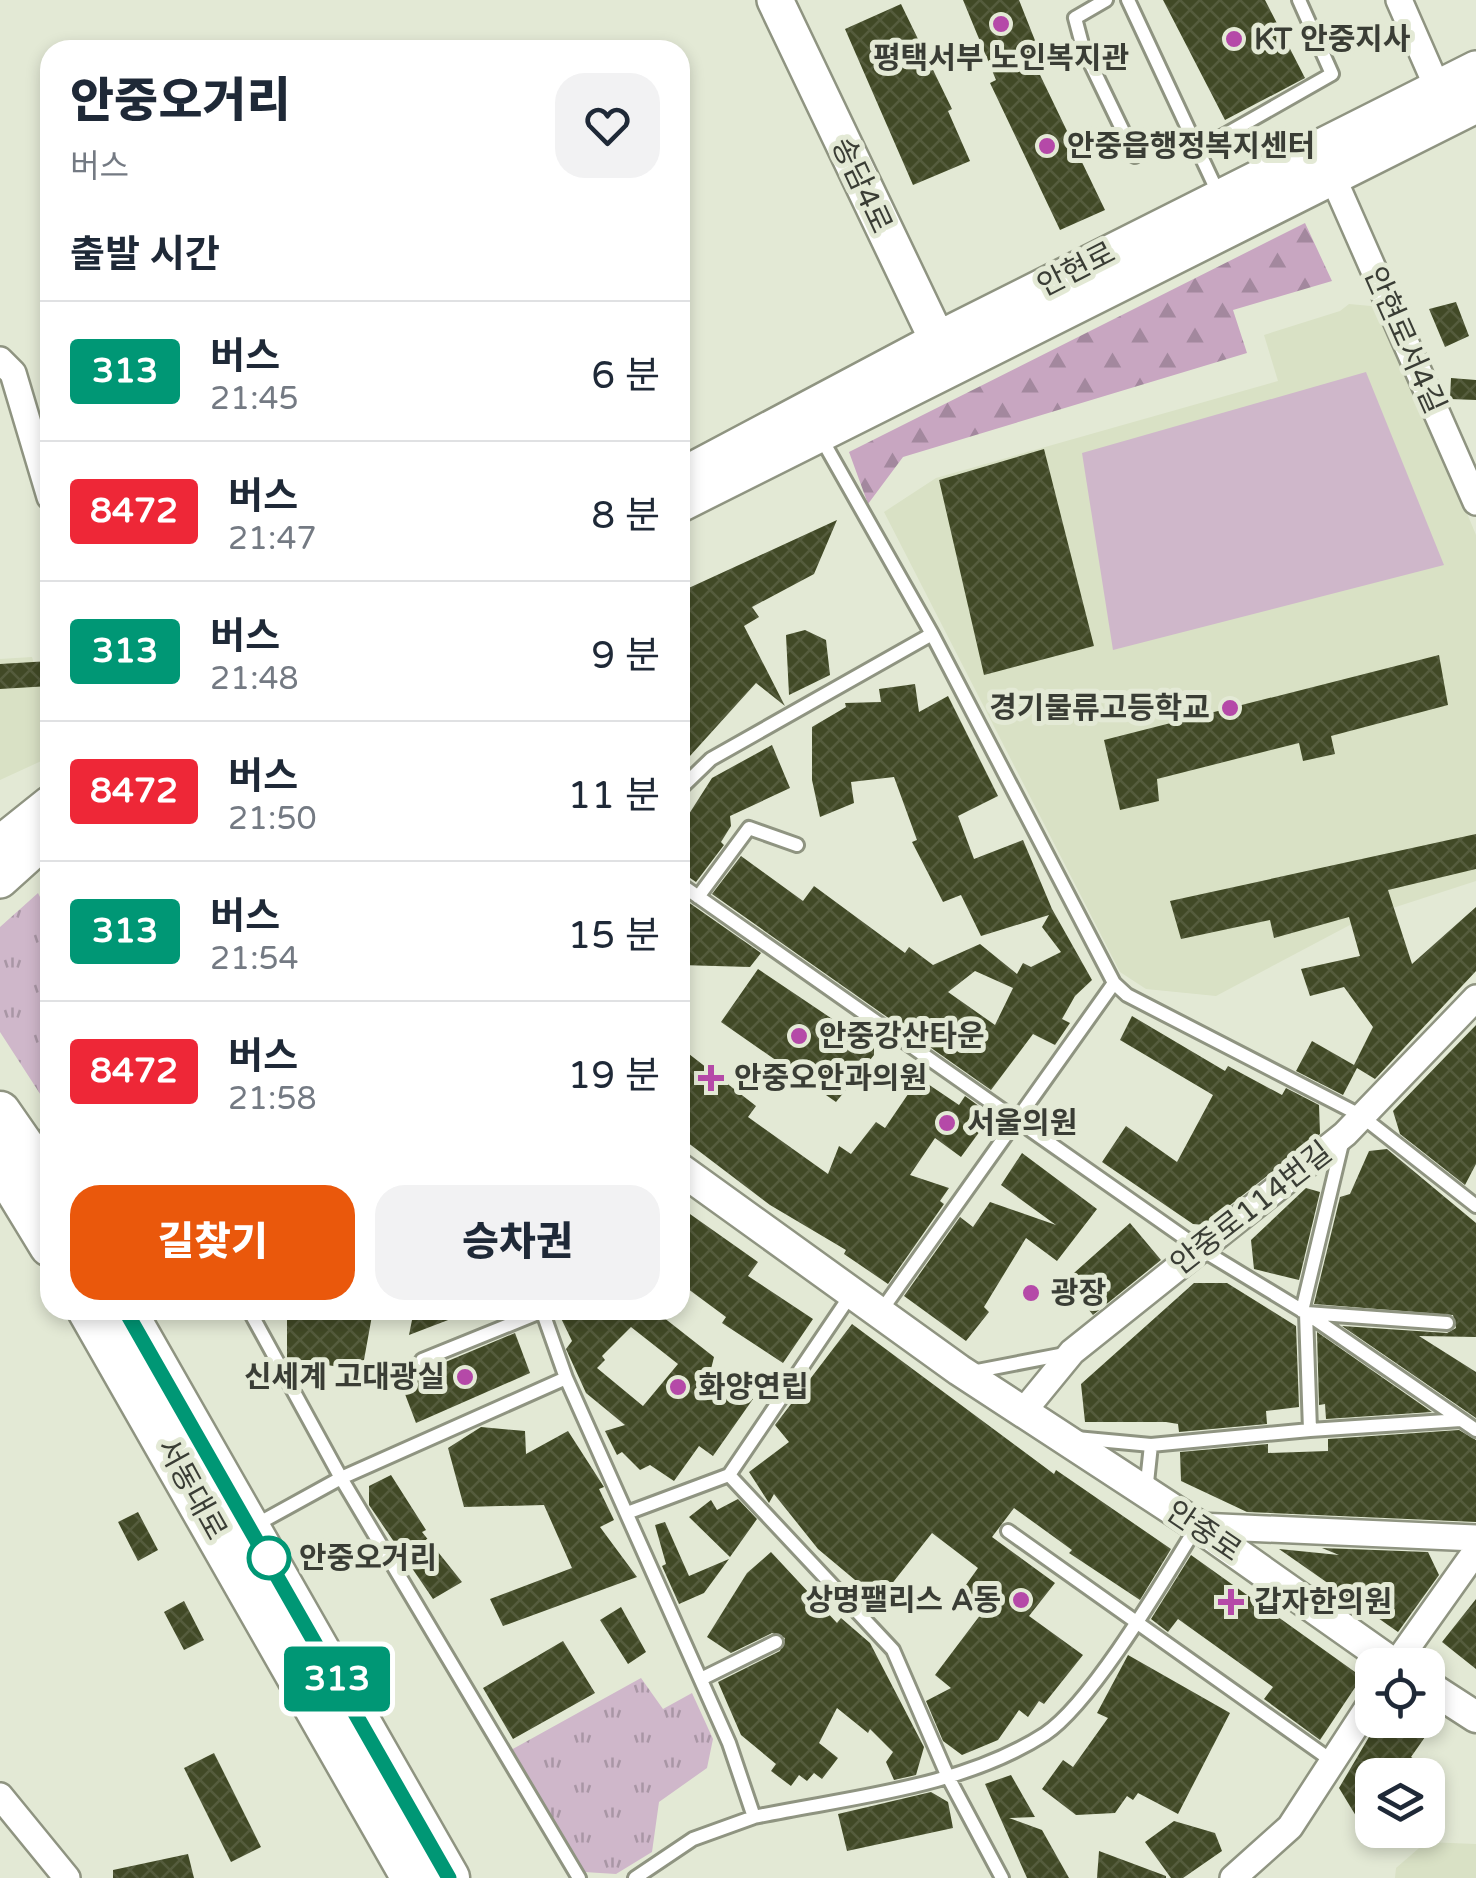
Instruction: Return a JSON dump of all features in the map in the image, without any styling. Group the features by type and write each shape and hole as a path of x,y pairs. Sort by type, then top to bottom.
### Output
{"main road":[{"name":"송담4로","path":"776,0 954,350"},
{"name":"송담4로","path":"795,0 954,350"},
{"name":"안현로","path":"1326,163 1438,89 1476,69"},
{"name":"안현로","path":"690,498 814,424 1229,210 1326,163 1476,105"},
{"name":"안현로","path":"690,472 814,424"},
{"path":"0,880 23,833"},
{"path":"0,1086 40,1216"},
{"name":"서동대로","path":"94,1320 412,1878"},
{"name":"서동대로","path":"131,1320 449,1878"}],"street":[{"path":"1399,0 1438,89"},
{"name":"안현로서4길","path":"1326,163 1476,502"},
{"path":"0,360 13,373 40,463"},
{"name":"안중로114번길","path":"1022,1413 1072,1352 1353,1124 1476,998"},
{"name":"안중로","path":"690,1176 964,1373 1198,1526 1371,1648"},
{"path":"1198,1526 1476,1538"},
{"path":"1407,1648 1476,1550"},
{"path":"1445,1697 1476,1718"},
{"path":"1233,1878 1290,1828 1355,1728"},
{"path":"0,1796 67,1878"}],"lane":[{"path":"1069,0 1083,48 1135,156"},
{"path":"1074,18 1106,0"},
{"path":"1128,0 1229,210"},
{"path":"1200,150 1332,74 1299,0"},
{"path":"814,424 932,634 1114,983 1126,995 1353,1124 1474,1207"},
{"path":"690,779 711,759 932,634"},
{"path":"698,896 749,828 796,845"},
{"path":"690,891 1199,1248 1304,1312 1476,1430"},
{"path":"881,1312 1114,983"},
{"path":"1310,1430 1304,1312 1353,1124"},
{"path":"627,1514 729,1475 852,1293"},
{"path":"1304,1312 1447,1323"},
{"path":"254,1320 340,1478 579,1878"},
{"path":"422,1360 520,1320"},
{"path":"545,1320 566,1378 730,1742 754,1817"},
{"path":"964,1373 1072,1352"},
{"path":"251,1527 340,1478 566,1378"},
{"name":"안중로","path":"1059,1436 1150,1445 1461,1420"},
{"path":"1146,1492 1150,1445"},
{"path":"729,1475 893,1650 948,1777 1002,1878"},
{"path":"635,1878 693,1838 754,1817 948,1777 1044,1734 1069,1713 1198,1526"},
{"path":"1008,1532 1335,1762"},
{"path":"701,1679 776,1642"}],"shaded area":[{"name":"경기물류고등학교","path":"1349,304 1382,307 1476,535 1476,881 1365,917 1216,996 1146,989 1120,972 884,512 936,478 1278,381 1264,335 1340,311"},
{"path":"32,657 40,685 40,762 0,780 0,659"},
{"path":"1445,1843 1476,1844 1476,1878 1395,1878 1396,1868 1419,1848 1445,1848"}],"green space":[{"path":"1305,223 1332,281 1233,310 1247,353 903,457 868,504 849,452"},
{"path":"1366,372 1444,565 1113,650 1082,453"},
{"path":"38,893 40,1094 0,1032 0,927"},
{"path":"641,1678 663,1709 692,1693 713,1739 707,1768 659,1802 652,1852 616,1874 584,1872 511,1750"}],"building":[{"name":"안중읍행정복지센터","path":"963,0 1019,0 1038,48 1029,52 1105,210 1060,230 990,83 996,80"},
{"name":"KT 안중지사","path":"1163,0 1265,0 1305,78 1225,120"},
{"path":"901,4 952,109 948,111 970,161 913,185 845,29"},
{"path":"1456,302 1469,336 1445,347 1429,309"},
{"path":"1451,378 1476,380 1476,400 1450,399"},
{"path":"1044,449 1094,646 984,675 939,480"},
{"path":"837,520 814,574 752,607 759,617 744,626 785,706 756,683 690,756 690,587"},
{"path":"805,630 826,640 830,675 789,695 786,635"},
{"path":"1439,655 1448,705 1331,736 1335,754 1303,761 1299,743 1157,779 1159,801 1120,810 1104,740"},
{"path":"40,662 40,687 0,689 0,664"},
{"path":"915,684 919,712 948,696 998,796 958,816 974,859 1023,840 1052,909 1092,980 1075,996 1062,1019 1070,1023 1055,1045 1033,1034 991,1090 712,894 741,856 803,901 814,886 905,953 909,947 933,965 980,944 1017,974 1023,963 1031,967 1061,952 1042,927 1049,915 981,936 961,895 943,902 912,842 917,840 894,777 851,782 854,803 820,817 812,780 812,727 846,707 845,703 881,702 879,689","holes":["975,971 1013,988 995,1025 948,992"]},
{"path":"772,745 790,788 730,816 731,826 721,842 724,845 696,882 690,878 690,812 712,778"},
{"path":"1476,834 1476,869 1388,890 1412,964 1476,907 1476,971 1375,1079 1357,1068 1343,1095 1296,1071 1312,1041 1354,1065 1373,1027 1344,987 1310,996 1301,969 1360,956 1349,917 1274,938 1270,920 1181,939 1170,901"},
{"path":"690,903 761,953 750,967 690,965"},
{"name":"안중강산타운","path":"758,969 874,1047 874,1055 836,1102 721,1022"},
{"path":"1132,1016 1225,1071 1228,1066 1282,1095 1286,1088 1319,1105 1320,1134 1205,1225 1193,1224 1102,1162 1126,1126 1177,1162 1213,1095 1120,1040"},
{"path":"1476,1025 1476,1164 1465,1185 1400,1134 1393,1111"},
{"path":"690,1055 756,1106 748,1117 828,1174 839,1146 851,1154 876,1122 885,1128 919,1078 959,1105 965,1096 983,1109 980,1131 961,1157 935,1138 910,1175 949,1188 940,1201 944,1204 888,1284 844,1254 846,1250 770,1205 690,1144"},
{"path":"1387,1149 1476,1223 1476,1337 1419,1336 1476,1372 1476,1418 1342,1326 1447,1333 1456,1328 1453,1315 1314,1304 1340,1197 1350,1194 1369,1151"},
{"path":"1022,1153 1097,1209 1057,1261 1026,1238 984,1307 989,1312 966,1341 904,1296 960,1217 973,1227 990,1202 1056,1225 1001,1185"},
{"path":"1306,1188 1320,1192 1299,1280 1254,1269 1251,1240"},
{"path":"690,1214 758,1262 748,1276 813,1319 783,1363 722,1323 726,1317 690,1290"},
{"path":"1130,1223 1161,1260 1093,1315 1065,1281"},
{"path":"1194,1283 1227,1283 1296,1326 1299,1407 1266,1411 1267,1424 1179,1432 1178,1424 1166,1422 1085,1422 1081,1384"},
{"path":"287,1320 371,1320 362,1371 287,1358"},
{"path":"412,1320 448,1320 409,1335"},
{"path":"562,1320 667,1320 714,1357 711,1369 753,1399 713,1456 699,1446 674,1481 650,1465 640,1470 622,1452 617,1455 605,1431 625,1425 586,1393 566,1349 572,1341","holes":["631,1327 678,1364 643,1406 597,1368 605,1360 602,1356"]},
{"path":"852,1324 1054,1474 1056,1470 1171,1549 1140,1600 1069,1553 1072,1550 1014,1508 992,1537 1055,1583 1029,1616 1083,1655 1044,1704 1039,1701 1028,1717 1019,1710 998,1740 962,1755 943,1741 926,1701 951,1688 935,1675 981,1614 958,1596 978,1568 932,1533 879,1600 818,1549 774,1494 769,1503 749,1472 789,1442 775,1425"},
{"path":"1317,1332 1432,1412 1326,1419 1325,1404 1319,1405"},
{"name":"신세계 고대광실","path":"515,1333 530,1373 416,1423 400,1381"},
{"path":"481,1427 525,1431 526,1454 568,1431 604,1487 599,1489 614,1520 600,1527 637,1577 503,1626 490,1599 572,1568 544,1505 464,1507 448,1448"},
{"path":"1459,1430 1476,1440 1476,1522 1247,1512 1181,1481 1180,1452 1268,1444 1268,1453 1328,1451 1328,1439"},
{"path":"391,1475 426,1530 422,1532 462,1582 433,1599 369,1505 369,1486"},
{"path":"738,1499 757,1519 730,1557 689,1517 711,1500 717,1510"},
{"path":"138,1512 158,1550 138,1561 118,1522"},
{"path":"665,1522 689,1576 729,1559 704,1593 679,1604 662,1566 666,1564 655,1525"},
{"path":"1322,1548 1428,1552 1439,1575 1398,1632 1279,1549 1339,1555"},
{"path":"771,1552 837,1623 841,1618 870,1643 924,1747 916,1775 894,1780 886,1762 893,1752 870,1729 868,1733 837,1708 819,1743 838,1758 822,1779 814,1773 807,1781 799,1775 791,1786 771,1771 776,1764 741,1735 718,1682 780,1651 785,1638 772,1633 731,1653 707,1637 747,1573"},
{"path":"1191,1555 1355,1672 1355,1688 1320,1740 1264,1699 1273,1687 1178,1619 1168,1632 1151,1619"},
{"path":"1476,1599 1476,1669 1442,1642"},
{"path":"184,1601 204,1640 184,1650 164,1612"},
{"path":"621,1607 646,1652 628,1664 600,1620"},
{"path":"563,1641 595,1693 513,1739 483,1688"},
{"path":"1128,1655 1230,1713 1178,1814 1138,1793 1133,1800 1127,1796 1115,1813 1076,1815 1042,1789 1063,1760 1073,1767 1108,1718 1097,1713"},
{"path":"1368,1738 1424,1738 1412,1758 1357,1758"},
{"path":"214,1753 261,1847 231,1862 184,1768"},
{"path":"1355,1761 1355,1814 1339,1788"},
{"path":"1011,1775 1035,1817 1009,1818 1042,1830 1069,1878 1027,1878 985,1784"},
{"path":"931,1792 948,1802 953,1828 847,1851 838,1814"},
{"path":"1174,1821 1215,1833 1222,1851 1183,1878 1171,1878 1145,1842"},
{"path":"1099,1851 1166,1876 1166,1878 1097,1878"},
{"path":"188,1854 194,1878 113,1878 113,1870"}],"bus line":[{"name":"313","path":"131,1320 449,1878"}],"place":[{"name":"평택서부 노인복지관","path":"1001,24"},
{"name":"KT 안중지사","path":"1234,39"},
{"name":"안중읍행정복지센터","path":"1047,146"},
{"name":"경기물류고등학교","path":"1230,708"},
{"name":"안중강산타운","path":"799,1036"},
{"name":"안중오안과의원","path":"711,1078"},
{"name":"서울의원","path":"947,1123"},
{"name":"광장","path":"1031,1293"},
{"name":"신세계 고대광실","path":"465,1377"},
{"name":"화양연립","path":"678,1387"},
{"name":"안중오거리","path":"269,1558"},
{"name":"상명팰리스 A동","path":"1021,1600"},
{"name":"갑자한의원","path":"1231,1602"}]}
